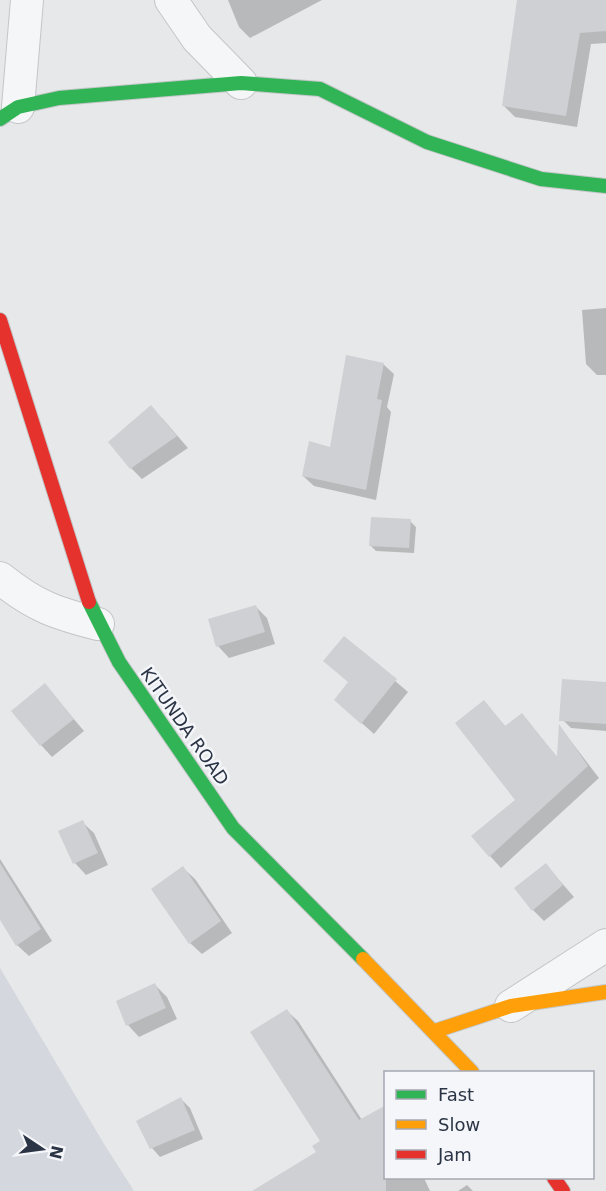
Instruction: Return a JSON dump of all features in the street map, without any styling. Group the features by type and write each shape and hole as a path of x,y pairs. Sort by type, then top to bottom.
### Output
{"street":[{"path":"27,0 9,113 59,98 242,83 320,89 427,142 541,179 606,186"},
{"path":"171,0 197,38 242,83"},
{"name":"KITUNDA ROAD","path":"0,320 91,609 119,662 234,828 435,1031 471,1071"},
{"path":"0,578 27,599 53,612 98,624"},
{"path":"511,1006 606,945"},
{"path":"435,1031 511,1006 606,992"},
{"path":"511,1006 606,1008"}],"shaded area":[{"path":"0,968 104,1144 134,1191 0,1191"}],"building":[{"path":"517,0 606,0 606,31 580,33 566,116 502,106"},
{"path":"346,355 384,363 377,399 382,400 366,490 302,476 309,441 330,447"},
{"path":"151,405 177,436 130,469 108,442"},
{"path":"371,517 411,519 409,548 369,546"},
{"path":"256,605 265,632 216,647 208,619"},
{"path":"344,636 397,679 361,724 334,700 348,682 323,661"},
{"path":"562,679 606,682 606,724 559,721"},
{"path":"45,683 74,719 40,746 11,711"},
{"path":"484,700 505,726 522,713 557,757 559,724 588,766 489,857 471,836 515,800 455,723"},
{"path":"83,820 98,853 73,864 58,831"},
{"path":"0,863 41,929 16,946 0,920"},
{"path":"546,863 563,885 532,911 514,888"},
{"path":"183,866 221,921 189,944 151,889"},
{"path":"155,983 166,1008 126,1026 116,1001"},
{"path":"287,1009 359,1120 384,1106 386,1191 252,1191 316,1152 312,1146 320,1141 250,1032"},
{"path":"181,1097 195,1130 150,1149 136,1121"}],"traffic: fast":[{"path":"0,119 18,107 59,98 241,83 320,89 427,142 541,179 606,186"},
{"path":"89,602 119,662 233,828 363,959"}],"traffic: slow":[{"path":"363,959 471,1071"},
{"path":"435,1031 511,1006 606,992"}],"traffic: jam":[{"path":"0,320 89,602"},
{"path":"555,1179 563,1191"}]}
